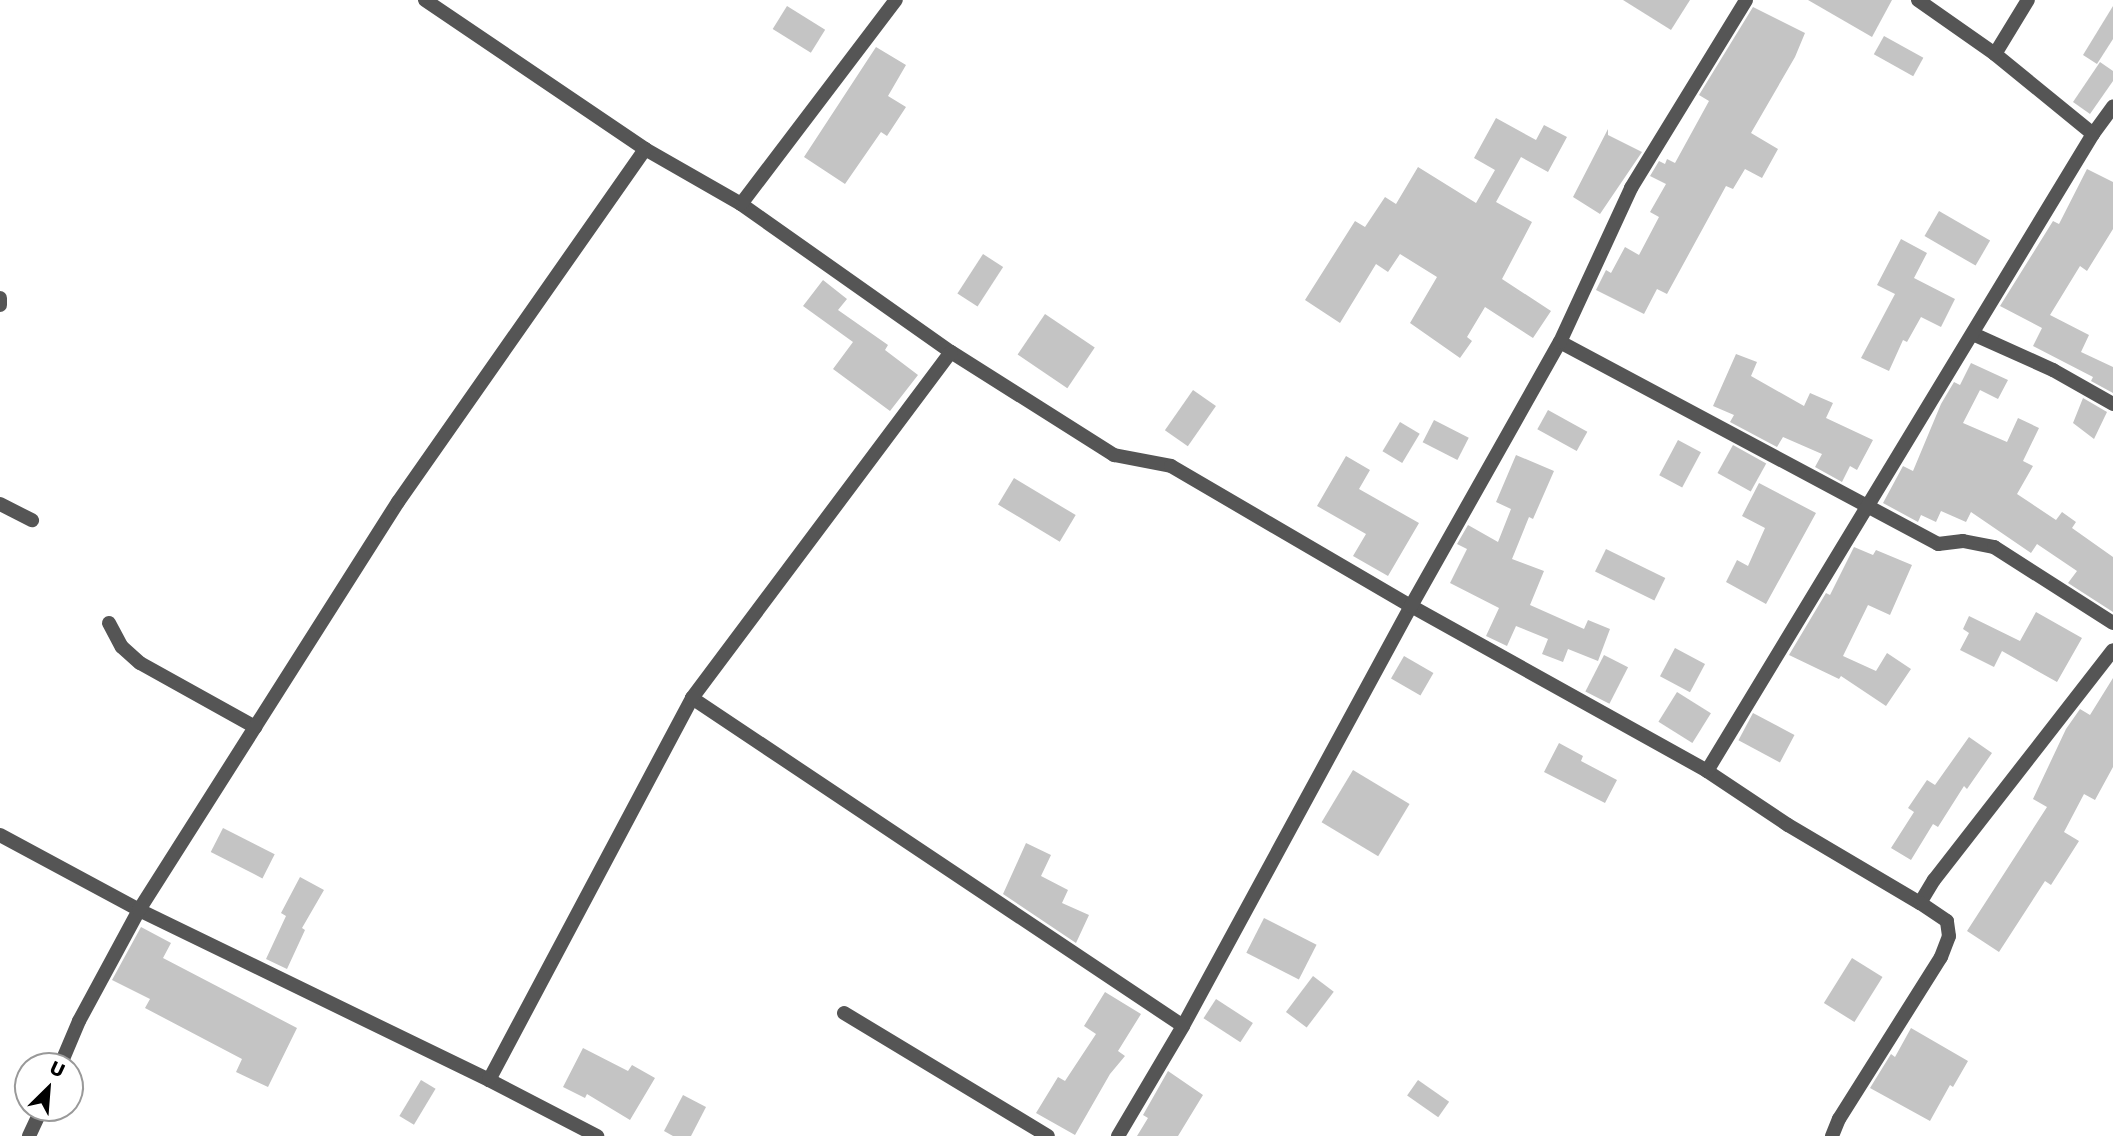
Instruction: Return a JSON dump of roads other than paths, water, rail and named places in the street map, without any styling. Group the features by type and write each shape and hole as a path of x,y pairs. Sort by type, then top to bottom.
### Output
{"street":[{"path":"425,0 645,149 741,204 951,352 1114,455 1171,466 1411,606 1707,771 1788,825 1947,921 1949,936 1941,957 1839,1119 1832,1136"},
{"path":"741,204 897,0"},
{"path":"1118,1136 1183,1026 1411,606 1560,342 1631,188 1746,0"},
{"path":"1918,0 1996,54 2094,134"},
{"path":"1996,54 2028,0"},
{"path":"1707,771 2113,106"},
{"path":"66,1052 79,1021 139,910 398,502 645,149"},
{"path":"0,299 0,305"},
{"path":"1973,334 2053,370 2113,404"},
{"path":"1560,342 1938,544 1963,541 1994,547 2113,622"},
{"path":"489,1080 692,698 951,352"},
{"path":"0,504 32,520"},
{"path":"108,622 122,647 140,663 255,727"},
{"path":"1920,903 1934,880 2113,650"},
{"path":"692,698 1183,1026"},
{"path":"0,835 139,910 489,1080 577,1131 597,1136"},
{"path":"844,1013 1048,1136"}]}
